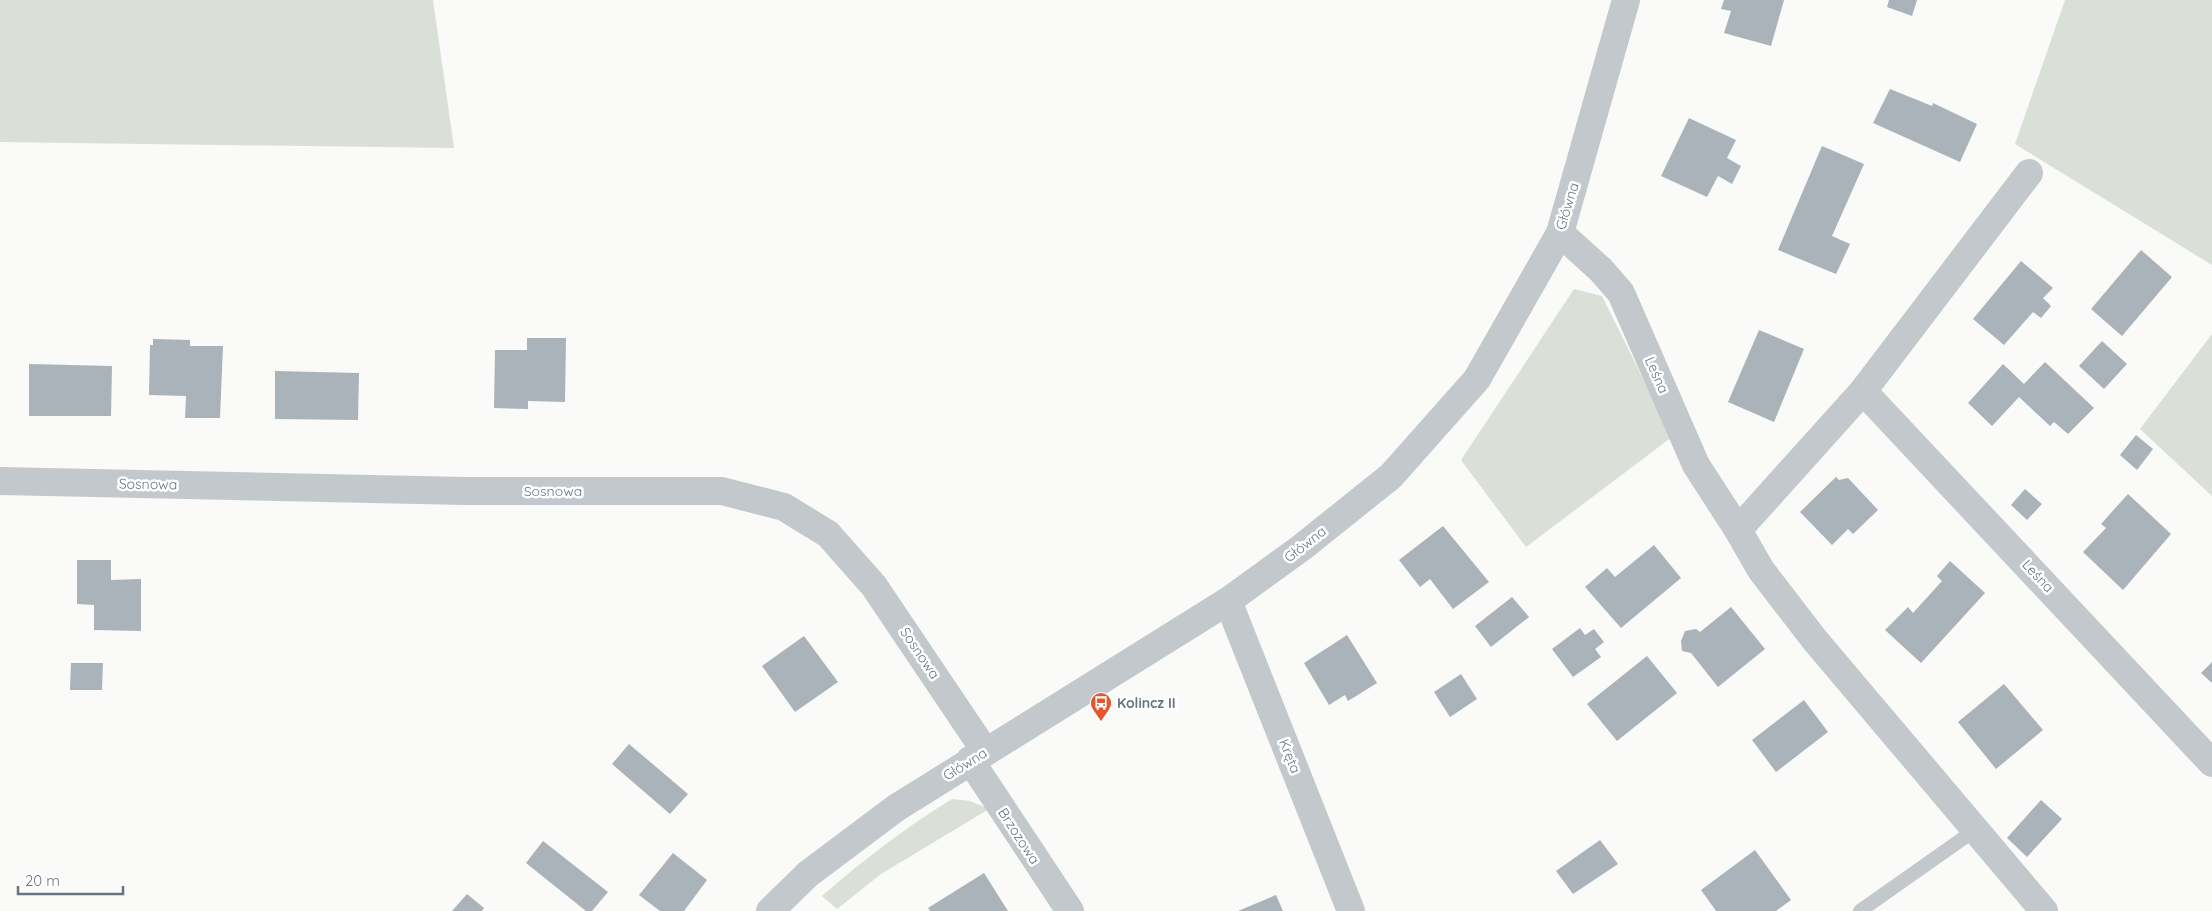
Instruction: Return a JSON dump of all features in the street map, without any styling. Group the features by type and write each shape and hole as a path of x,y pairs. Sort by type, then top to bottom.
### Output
{"street":[{"name":"Główna","path":"770,911 808,874 896,808 1228,601 1301,548 1391,476 1476,379 1560,233 1626,0"},
{"path":"1738,530 1862,391 2029,173"},
{"name":"Leśna","path":"1560,233 1601,270 1621,293 1696,465 1738,530 1760,570 1814,639 2044,911"},
{"name":"Leśna","path":"1862,391 2212,763"},
{"name":"Sosnowa","path":"0,481 465,491 722,491 784,507 828,534 874,586 978,756"},
{"name":"Kręta","path":"1228,601 1351,911"},
{"name":"Brzozowa","path":"978,756 1070,911"}],"lane":[{"path":"1860,911 1975,830"}],"shaded area":[{"path":"0,0 433,0 454,148 0,142"},
{"path":"2065,0 2212,0 2212,265 2015,144"},
{"path":"1574,289 1602,296 1672,437 1526,547 1461,460"},
{"path":"2212,334 2212,496 2140,429"},
{"path":"952,799 970,801 989,809 881,874 837,909 822,896 885,845"}],"building":[{"path":"1724,0 1784,0 1771,46 1724,33 1731,11 1721,9"},
{"path":"1889,0 1917,0 1912,16 1887,7"},
{"path":"1890,89 1932,106 1933,103 1977,124 1960,162 1873,123"},
{"path":"1689,118 1736,140 1727,158 1741,166 1732,184 1718,176 1707,197 1661,176"},
{"path":"1822,146 1864,164 1832,236 1850,244 1836,274 1778,250"},
{"path":"2141,250 2172,277 2122,336 2091,309"},
{"path":"2021,261 2053,288 2043,298 2051,306 2041,318 2033,312 2004,345 1973,319"},
{"path":"1759,330 1804,349 1774,422 1728,402"},
{"path":"527,338 566,338 565,402 528,401 528,409 494,408 495,350 527,350"},
{"path":"153,339 190,340 190,346 223,346 220,418 185,418 186,396 149,395 150,345 153,345"},
{"path":"2102,341 2127,364 2104,389 2079,366"},
{"path":"2045,362 2094,408 2068,434 2054,422 2050,426 2019,397 1992,426 1968,403 2003,364 2024,384"},
{"path":"29,364 112,366 111,416 29,416"},
{"path":"275,371 359,373 358,420 275,419"},
{"path":"2136,435 2153,449 2137,470 2120,455"},
{"path":"1836,477 1839,480 1848,478 1878,510 1853,534 1848,529 1832,545 1800,512"},
{"path":"2025,489 2042,504 2027,520 2011,505"},
{"path":"2128,494 2171,534 2123,590 2083,552 2106,528 2101,524"},
{"path":"1443,526 1489,582 1453,609 1430,579 1420,587 1399,560"},
{"path":"1654,545 1681,578 1621,628 1585,587 1607,568 1615,577"},
{"path":"77,560 111,560 111,580 141,579 141,631 94,630 94,605 77,604"},
{"path":"1950,561 1985,593 1921,663 1885,630 1908,607 1913,613 1942,581 1937,576"},
{"path":"1512,597 1529,617 1491,647 1475,626"},
{"path":"1731,607 1765,649 1718,687 1691,653 1682,651 1681,641 1685,631 1696,629 1700,632"},
{"path":"1580,628 1585,635 1594,629 1604,642 1595,649 1601,657 1573,677 1552,649"},
{"path":"1347,635 1377,683 1348,701 1345,695 1329,705 1304,663"},
{"path":"804,636 838,682 795,712 762,666"},
{"path":"1647,656 1677,693 1617,741 1587,704"},
{"path":"2212,662 2212,683 2201,673"},
{"path":"71,663 103,663 102,690 70,690"},
{"path":"1461,674 1477,699 1450,717 1434,692"},
{"path":"2004,684 2043,730 1996,769 1958,722"},
{"path":"1804,700 1828,732 1776,772 1752,740"},
{"path":"629,744 688,794 670,814 612,764"},
{"path":"2041,800 2062,819 2027,857 2007,838"},
{"path":"1600,840 1618,864 1573,894 1556,871"},
{"path":"543,841 608,892 592,911 586,911 526,863"},
{"path":"1755,850 1791,900 1776,911 1716,911 1701,890"},
{"path":"673,853 707,880 684,911 660,911 639,895"},
{"path":"984,873 1008,911 930,911 928,908"},
{"path":"467,894 484,908 482,911 452,911"},
{"path":"1276,895 1283,911 1238,911"}],"place":[{"name":"Kolincz II","path":"1101,722"}]}
